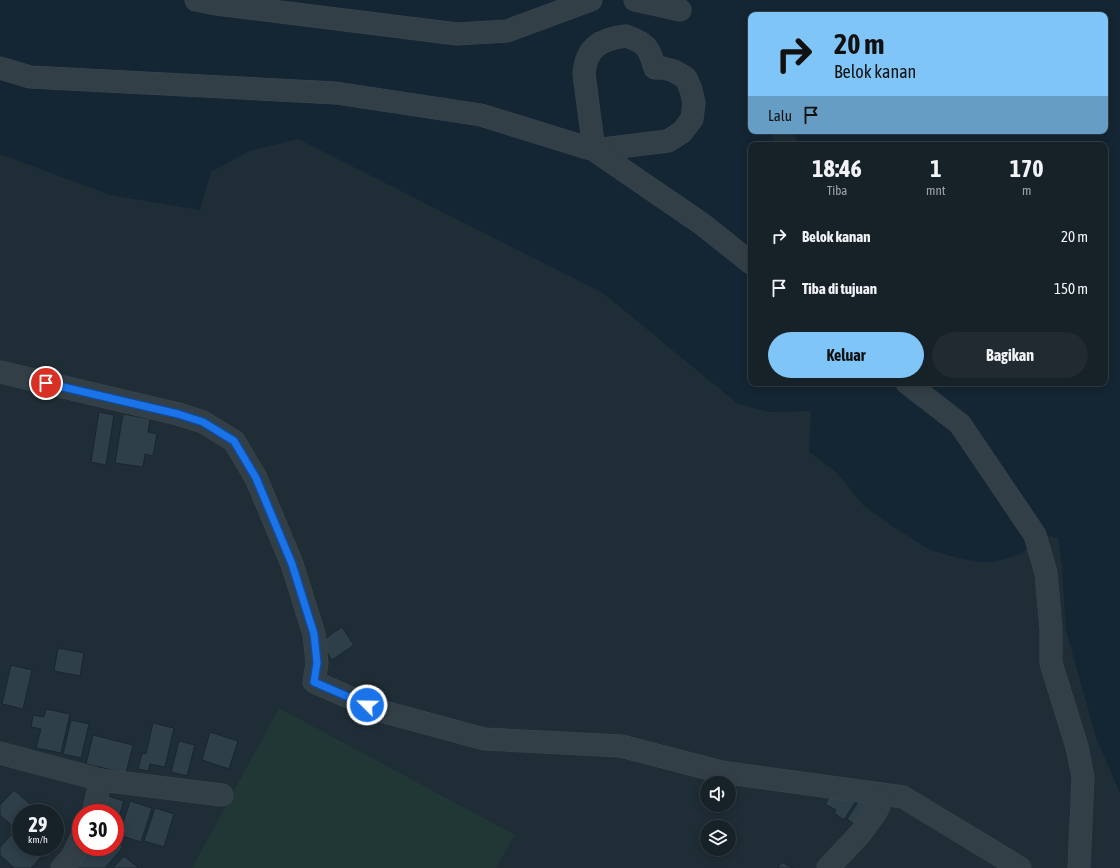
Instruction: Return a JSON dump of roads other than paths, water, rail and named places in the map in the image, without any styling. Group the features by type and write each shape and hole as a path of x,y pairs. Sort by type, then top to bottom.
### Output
{"street":[{"path":"196,0 216,4 457,34 507,31 591,0"},
{"path":"635,0 680,10"},
{"path":"626,36 644,44 651,53 655,68 674,71 686,78 694,103 692,119 682,132 668,141 594,150 584,66 588,55 605,40 626,36"},
{"path":"0,68 30,77 336,93 481,115 594,150 702,224 748,261"},
{"path":"0,372 178,414 203,422 234,441 256,478 292,564 314,634 317,663 314,682 381,711 484,739 621,746 721,772 903,797 1020,868"},
{"path":"911,386 960,424 1038,540 1046,573 1051,628 1051,663 1078,747 1083,777 1079,868"},
{"path":"0,753 101,780 222,795"},
{"path":"95,804 101,780"},
{"path":"828,868 860,834 876,812 884,795"},
{"path":"62,868 72,856"}],"water":[{"path":"0,0 1120,0 1120,793 1096,737 1066,630 1062,566 1058,538 1043,535 1021,554 992,562 962,559 930,550 895,528 863,505 837,473 809,452 811,411 769,412 738,404 603,293 298,139 249,151 211,172 200,210 110,195 0,154"}]}
